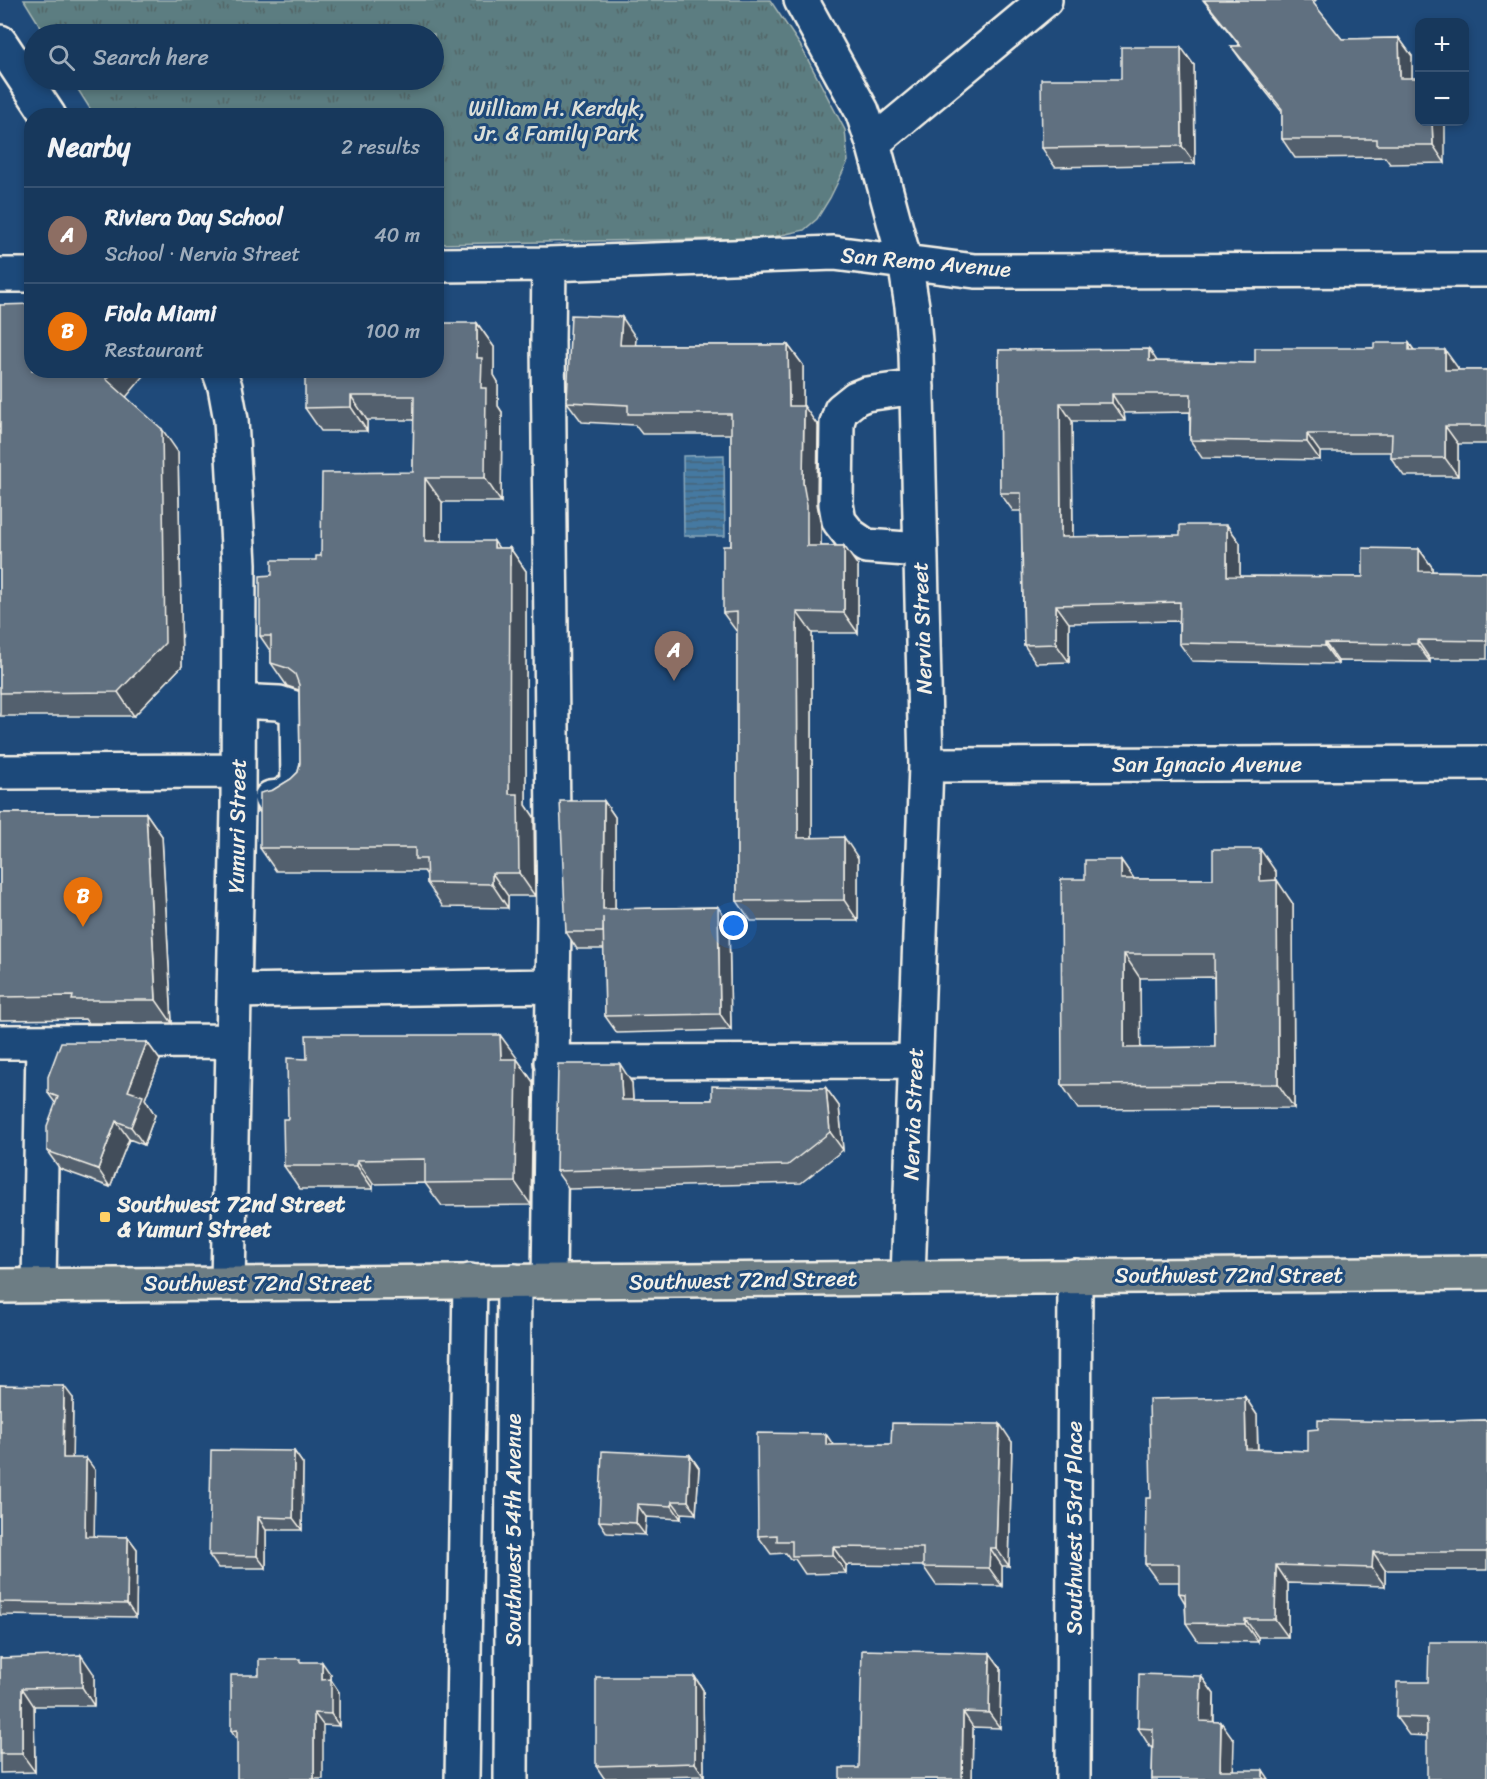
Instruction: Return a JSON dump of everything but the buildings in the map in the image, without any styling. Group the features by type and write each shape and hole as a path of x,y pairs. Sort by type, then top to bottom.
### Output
{"main road":[{"name":"Southwest 72nd Street","path":"0,1286 1487,1273"}],"street":[{"name":"Nervia Street","path":"801,0 862,111 905,261 912,306 917,387 926,765 908,1278"},
{"path":"873,143 1045,0"},
{"path":"0,42 24,78"},
{"path":"32,90 44,108"},
{"name":"San Remo Avenue","path":"444,265 549,264 834,254 975,271 1487,270"},
{"path":"549,264 553,873 549,1281"},
{"name":"Yumuri Street","path":"221,378 229,404 235,468 239,564 238,786 228,1283"},
{"path":"917,387 866,394 856,398 841,410 837,423 836,504 839,521 850,535 866,546 920,550"},
{"path":"0,772 238,786 280,797 298,786 297,710 279,703 239,701"},
{"name":"San Ignacio Avenue","path":"926,765 1487,763"},
{"path":"234,991 553,986"},
{"path":"0,1042 233,1041"},
{"path":"39,1285 43,1042"},
{"path":"551,1062 915,1061"},
{"name":"Southwest 53rd Place","path":"1074,1779 1075,1276"},
{"name":"Southwest 54th Avenue","path":"462,1779 470,1281"},
{"name":"Southwest 54th Avenue","path":"511,1779 514,1281"}],"green space":[{"name":"William H. Kerdyk, Jr. & Family Park","path":"24,0 770,0 800,45 845,130 848,161 817,219 804,230 768,238 444,244 444,108 90,108 78,90 444,90 444,24 39,24"}],"water":[{"path":"724,455 725,536 684,536 683,456"}],"place":[{"name":"Riviera Day School","path":"674,681"},
{"name":"Fiola Miami","path":"83,927"},
{"name":"Southwest 72nd Street & Yumuri Street","path":"105,1217"}]}
